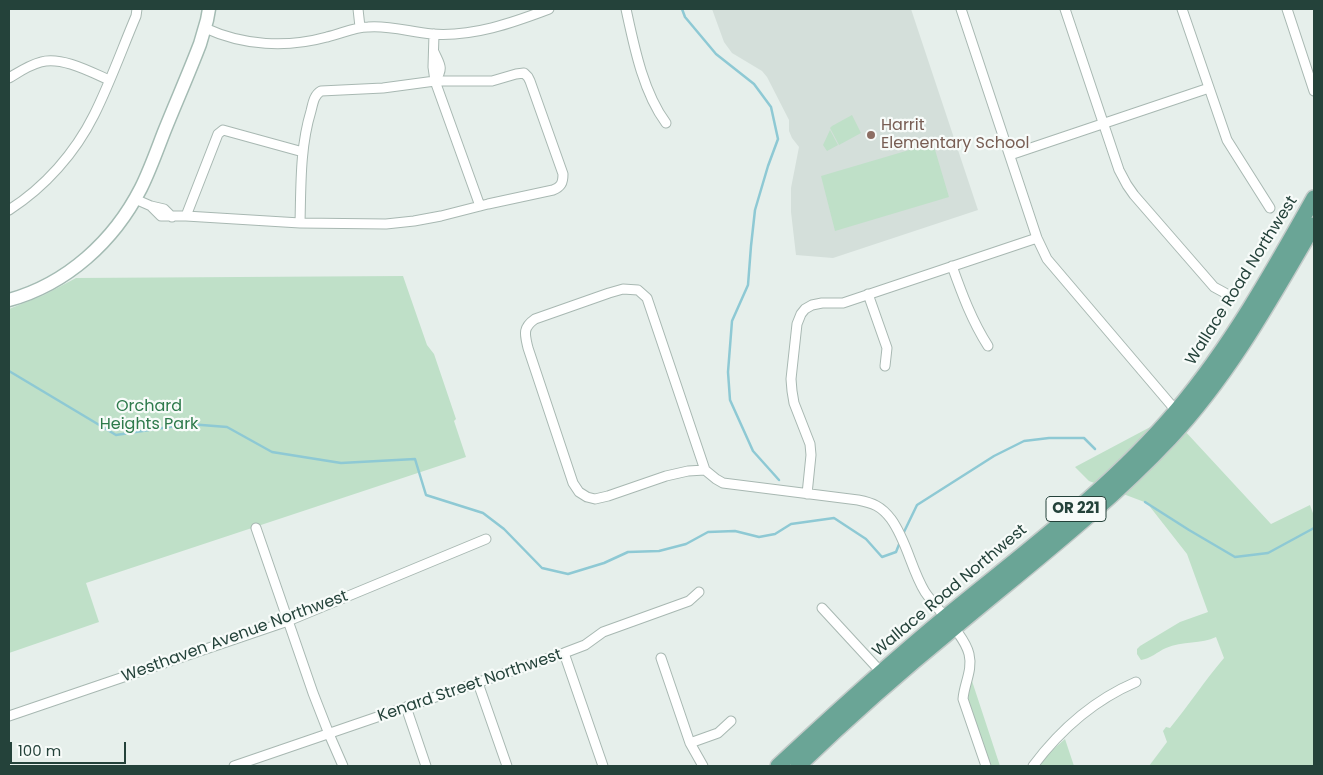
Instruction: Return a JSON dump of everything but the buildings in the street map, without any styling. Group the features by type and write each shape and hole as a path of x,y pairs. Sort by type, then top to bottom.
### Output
{"main road":[{"path":"9,300 40,289 61,278 76,267 111,233 127,212 141,187 182,89 200,44 209,9"},
{"name":"Wallace Road Northwest","path":"778,766 880,672 1044,554 1120,489 1165,443 1281,256 1314,198"},
{"name":"Wallace Road Northwest","path":"1181,415 1221,376 1274,294 1314,225"},
{"name":"Wallace Road Northwest","path":"798,766 888,683 949,622"}],"street":[{"path":"9,210 36,190 69,155 94,115 136,16 137,9"},
{"path":"358,9 360,27"},
{"path":"205,28 236,39 258,43 286,44 329,37 360,27 376,26 434,34 486,30 549,9"},
{"path":"626,9 640,66 650,95 657,111 666,123"},
{"path":"961,9 1037,238 1048,259 1181,415"},
{"path":"1065,9 1119,170 1134,196 1214,287 1225,293"},
{"path":"1182,9 1227,140 1270,208"},
{"path":"1288,9 1314,91"},
{"path":"434,34 433,67 435,81 480,206"},
{"path":"9,78 30,66 50,60 62,61 109,80"},
{"path":"135,199 164,209 172,217 186,216 300,223 395,223 441,216 553,190 559,188 563,181 563,174 528,77 524,73 492,82 435,81 383,88 321,90 316,94 308,122 303,152 300,223"},
{"path":"1010,155 1209,88"},
{"path":"186,216 218,134 224,130 303,152"},
{"path":"807,494 811,454 810,444 799,416 792,391 791,379 797,324 805,309 822,303 843,302 1037,238"},
{"path":"952,266 965,302 988,346"},
{"path":"705,470 688,471 666,476 595,499 579,492 573,483 528,348 525,331 528,324 534,319 609,293 623,290 638,290 646,298 705,470 723,483 858,500 873,504 888,516 906,545 924,589 969,652 970,670 963,699 986,766"},
{"path":"868,294 887,348 885,366"},
{"path":"256,528 329,734 343,766"},
{"name":"Westhaven Avenue Northwest","path":"9,716 288,621 486,539"},
{"name":"Kenard Street Northwest","path":"234,766 564,653 585,645 604,632 689,601 699,592"},
{"path":"822,608 880,672"},
{"path":"564,653 603,766"},
{"path":"662,658 690,742 703,766"},
{"path":"1033,766 1044,751 1086,710 1122,688 1136,682"},
{"path":"478,683 507,766"},
{"path":"406,708 426,766"},
{"path":"690,742 718,733 730,721"}],"shaded area":[{"name":"Harrit Elementary School","path":"712,9 911,9 978,210 833,258 796,255 791,212 791,188 799,147 792,138 789,131 789,120 767,77 762,71 732,53 724,42"}],"green space":[{"path":"852,115 861,133 839,145 830,128"},
{"path":"830,130 838,145 827,151 823,145"},
{"path":"933,143 949,197 835,231 821,176"},
{"name":"Orchard Heights Park","path":"403,276 427,345 434,354 456,419 454,421 466,457 86,583 99,622 9,653 9,309 44,295 76,278"},
{"path":"1171,416 1271,524 1310,505 1314,516 1314,766 1149,766 1167,742 1163,731 1166,727 1170,728 1224,658 1216,637 1205,641 1172,646 1141,660 1137,654 1137,649 1140,646 1180,622 1208,612 1187,554 1147,503 1089,481 1075,467"},
{"path":"971,678 1000,766 987,766 959,689"},
{"path":"1065,739 1074,766 1034,766"}],"waterway":[{"path":"682,9 685,17 716,54 754,84 771,107 778,139 755,210 748,285 732,321 728,372 730,400 753,451 779,480"},
{"path":"9,371 116,435 189,424 227,427 272,452 341,463 415,459 426,495 483,513 504,529 542,568 568,574 604,563 628,552 659,551 686,544 708,532 735,531 759,537 775,534 791,524 834,518 866,539 882,557 896,552 900,542"},
{"path":"903,534 917,505 994,456 1024,441 1049,438 1084,438 1095,449"},
{"path":"1145,502 1235,557 1268,553 1314,528"}],"place":[{"name":"Harrit Elementary School","path":"871,135"}]}
